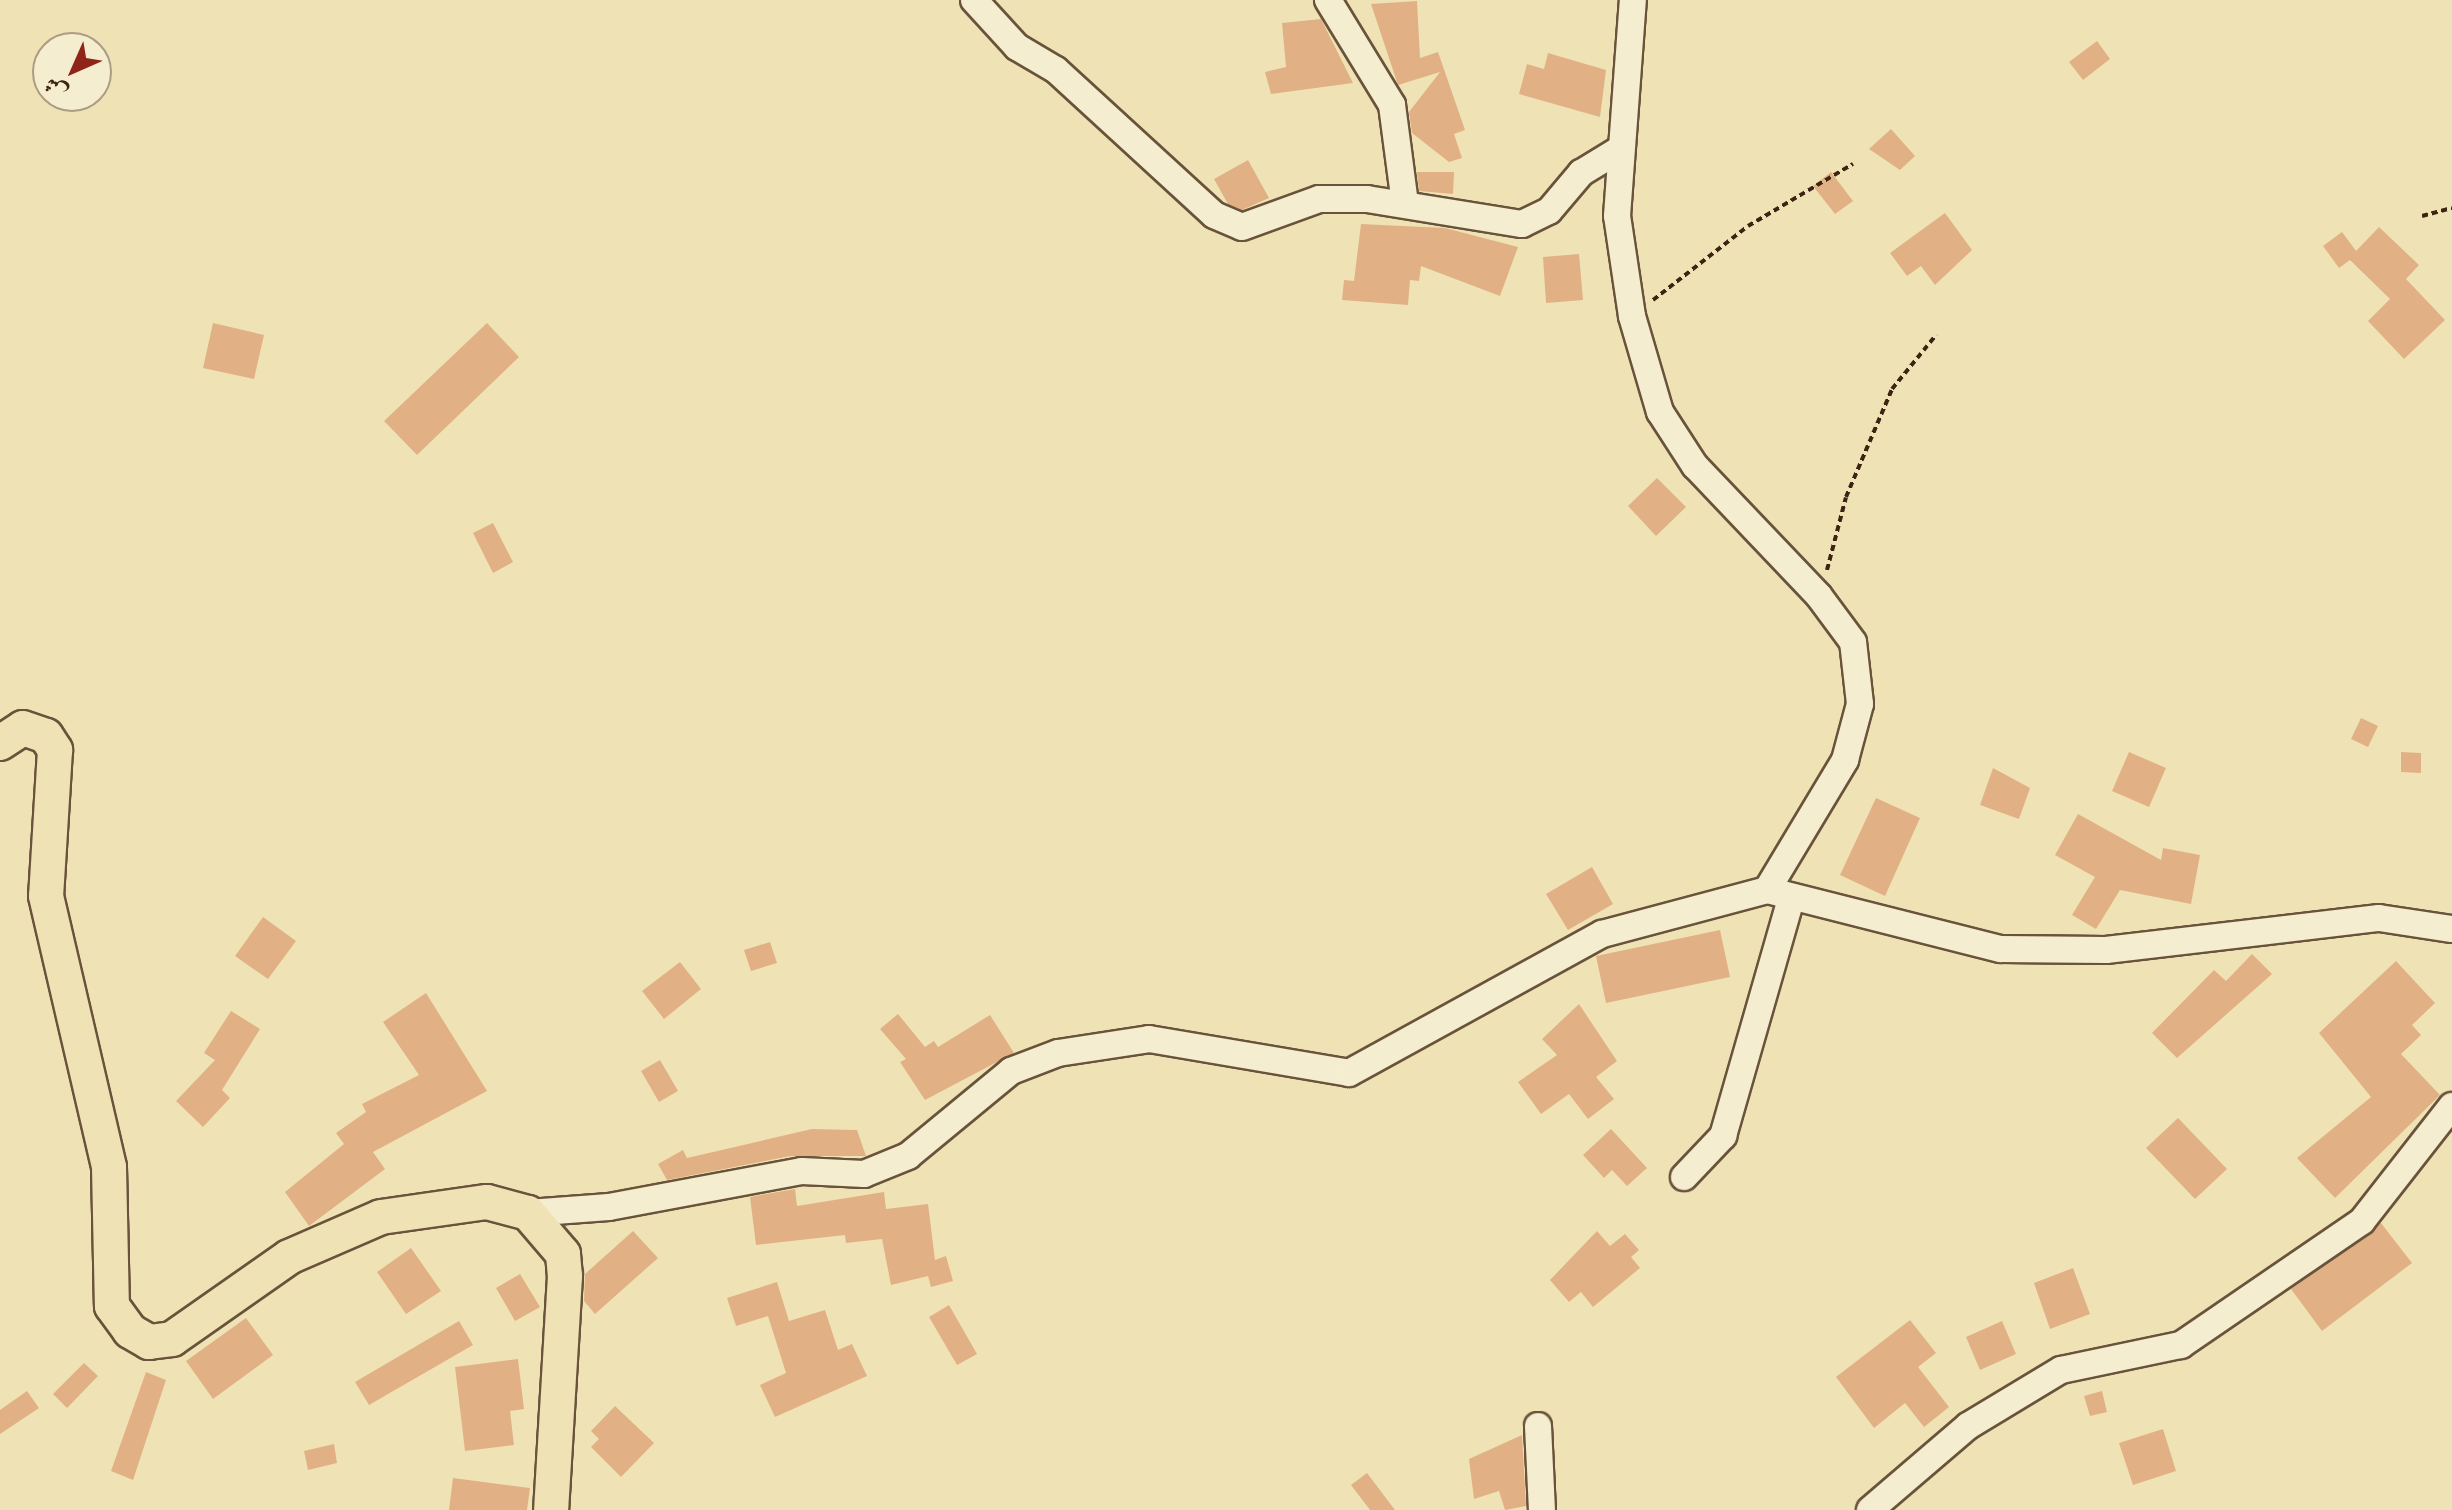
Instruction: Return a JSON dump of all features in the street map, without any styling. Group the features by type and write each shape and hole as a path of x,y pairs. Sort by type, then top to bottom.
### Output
{"main road":[{"path":"0,743 23,728 46,736 55,750 46,896 109,1167 112,1306 130,1331 149,1342 172,1339 289,1257 381,1217 487,1202 528,1213 563,1254 565,1276 551,1510"}],"street":[{"path":"974,0 1017,47 1056,70 1214,215 1242,227 1319,199 1405,204 1522,224 1549,211 1581,173 1619,150"},
{"path":"1328,0 1392,105 1405,204"},
{"path":"1633,0 1619,150 1617,216 1632,316 1660,412 1695,466 1819,596 1853,642 1860,704 1845,760 1779,894 1723,1136 1684,1177"},
{"path":"528,1213 609,1207 802,1171 864,1174 908,1156 1011,1071 1058,1053 1149,1039 1349,1073 1602,934 1779,894 2001,949 2106,950 2379,918 2452,929"},
{"path":"1870,1510 1968,1426 2061,1370 2181,1345 2362,1221 2452,1106"},
{"path":"1538,1426 1542,1510"}],"path":[{"path":"1632,316 1748,226 1853,164"},
{"path":"2422,216 2452,208"},
{"path":"1819,596 1846,497 1892,389 1936,335"}],"building":[{"path":"1417,1 1420,58 1438,52 1465,130 1454,134 1462,158 1449,162 1412,133 1409,112 1440,72 1398,85 1371,4"},
{"path":"1321,19 1353,83 1271,94 1265,72 1286,67 1282,23"},
{"path":"2097,41 2110,59 2083,80 2069,62"},
{"path":"1548,53 1606,70 1600,117 1519,94 1527,64 1544,69"},
{"path":"1891,129 1915,156 1900,170 1869,149"},
{"path":"1248,160 1269,198 1242,210 1228,204 1214,179"},
{"path":"1417,172 1454,172 1453,194 1419,191"},
{"path":"1831,172 1853,201 1835,214 1813,186"},
{"path":"1945,213 1972,250 1935,285 1921,266 1907,276 1890,253"},
{"path":"1361,224 1445,228 1518,247 1500,296 1421,266 1419,281 1410,280 1408,305 1342,300 1344,280 1354,281"},
{"path":"2379,227 2419,265 2406,279 2445,320 2404,359 2368,321 2390,299 2350,260 2339,268 2323,246 2342,232 2356,251"},
{"path":"1579,254 1583,300 1546,303 1543,257"},
{"path":"213,323 264,335 254,379 203,368"},
{"path":"487,323 519,357 417,455 384,421"},
{"path":"1657,478 1686,507 1656,536 1628,506"},
{"path":"493,523 513,562 493,573 473,533"},
{"path":"2361,718 2378,726 2368,747 2351,739"},
{"path":"2129,752 2166,768 2149,807 2112,791"},
{"path":"2401,752 2421,753 2421,773 2401,772"},
{"path":"1993,768 2030,788 2019,819 1980,805"},
{"path":"1876,798 1920,818 1885,896 1840,875"},
{"path":"2078,814 2161,860 2163,848 2200,855 2191,904 2120,890 2096,929 2072,915 2095,877 2055,855"},
{"path":"1592,867 1613,904 1568,930 1546,894"},
{"path":"263,917 296,941 268,979 235,956"},
{"path":"1720,930 1730,977 1606,1003 1596,956"},
{"path":"770,942 777,963 751,971 744,950"},
{"path":"2252,954 2272,974 2177,1058 2152,1033 2214,970 2226,981"},
{"path":"2396,961 2435,1003 2412,1025 2421,1035 2401,1054 2440,1095 2335,1198 2297,1158 2371,1097 2319,1033"},
{"path":"680,962 701,989 664,1019 642,991"},
{"path":"426,993 487,1091 373,1152 385,1169 309,1226 285,1192 344,1144 336,1133 366,1112 362,1104 419,1075 383,1022"},
{"path":"1579,1004 1617,1061 1596,1077 1614,1099 1588,1119 1569,1094 1541,1114 1518,1082 1557,1055 1542,1039"},
{"path":"231,1011 260,1029 222,1090 230,1098 203,1127 176,1101 215,1060 204,1053"},
{"path":"898,1014 925,1047 934,1041 938,1047 990,1015 1014,1053 925,1100 900,1062 906,1059 880,1029"},
{"path":"660,1060 678,1091 659,1102 641,1071"},
{"path":"2178,1118 2227,1169 2195,1199 2146,1148"},
{"path":"812,1129 857,1130 866,1156 791,1156 667,1180 658,1164 683,1150 687,1158"},
{"path":"1611,1129 1647,1168 1627,1186 1612,1170 1604,1178 1583,1155"},
{"path":"795,1189 797,1206 884,1192 886,1209 928,1204 935,1260 946,1256 953,1281 931,1287 928,1276 891,1285 882,1239 846,1243 845,1235 756,1245 750,1197"},
{"path":"2381,1223 2412,1263 2322,1331 2291,1289"},
{"path":"633,1231 658,1258 595,1314 584,1301 585,1274"},
{"path":"1597,1231 1610,1246 1625,1234 1639,1250 1631,1257 1640,1268 1593,1307 1581,1292 1569,1302 1550,1280"},
{"path":"411,1248 441,1291 406,1314 377,1272"},
{"path":"2073,1268 2090,1314 2050,1329 2034,1283"},
{"path":"520,1274 540,1307 515,1321 496,1288"},
{"path":"777,1282 789,1321 825,1310 838,1350 852,1344 867,1376 775,1417 760,1385 786,1373 768,1316 736,1326 727,1298"},
{"path":"949,1305 977,1354 957,1365 929,1317"},
{"path":"246,1318 273,1355 213,1399 186,1361"},
{"path":"1910,1320 1936,1353 1918,1367 1949,1407 1924,1427 1905,1403 1874,1428 1836,1377"},
{"path":"459,1321 473,1345 369,1405 355,1382"},
{"path":"2002,1321 2016,1354 1980,1370 1966,1337"},
{"path":"518,1359 524,1409 510,1411 514,1445 465,1451 455,1367"},
{"path":"84,1363 98,1376 67,1408 53,1394"},
{"path":"146,1372 166,1380 133,1480 111,1471"},
{"path":"27,1391 39,1408 0,1434 0,1410"},
{"path":"2102,1391 2107,1412 2090,1416 2084,1396"},
{"path":"615,1406 654,1443 621,1477 591,1447 599,1439 591,1431"},
{"path":"2163,1429 2176,1471 2133,1485 2119,1443"},
{"path":"1522,1435 1526,1506 1505,1510 1499,1491 1474,1499 1469,1459"},
{"path":"334,1444 337,1463 308,1470 304,1451"},
{"path":"1367,1473 1395,1510 1370,1510 1351,1485"},
{"path":"453,1478 530,1488 527,1510 449,1510"}]}
